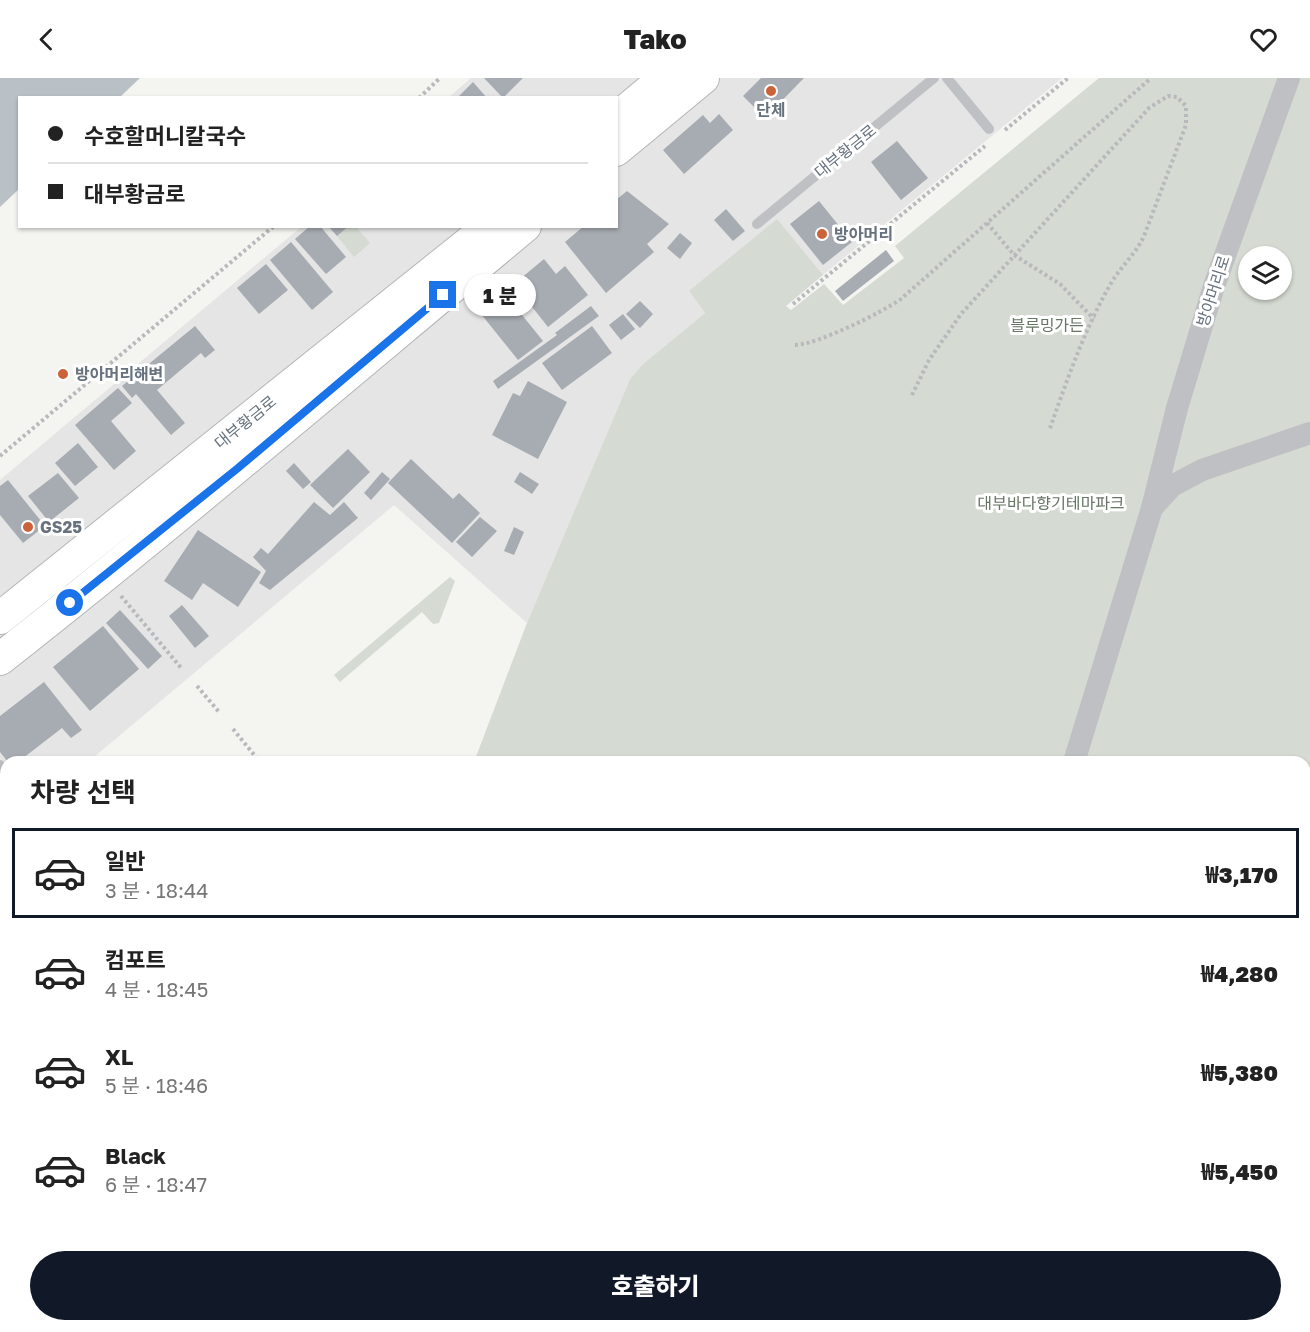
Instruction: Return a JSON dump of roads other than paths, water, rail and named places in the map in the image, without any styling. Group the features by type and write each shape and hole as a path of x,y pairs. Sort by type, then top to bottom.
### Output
{"main road":[{"path":"618,117 665,78"},
{"path":"618,148 703,78"},
{"name":"대부황금로","path":"0,618 488,228"},
{"name":"대부황금로","path":"0,659 238,468 350,371 523,228"}],"street":[{"name":"방아머리로","path":"1076,756 1152,508 1177,408 1214,286 1289,78"},
{"name":"방아머리로","path":"1152,508 1172,486 1202,470 1310,433"}],"lane":[{"name":"대부황금로","path":"757,224 934,78"},
{"path":"947,78 989,129"}],"place":[{"name":"단체","path":"771,91"},
{"name":"방아머리","path":"822,234"},
{"name":"방아머리해변","path":"63,374"},
{"name":"GS25","path":"28,527"}],"park label":[{"name":"블루밍가든","path":"1047,325"},
{"name":"대부바다향기테마파크","path":"1051,503"}]}
